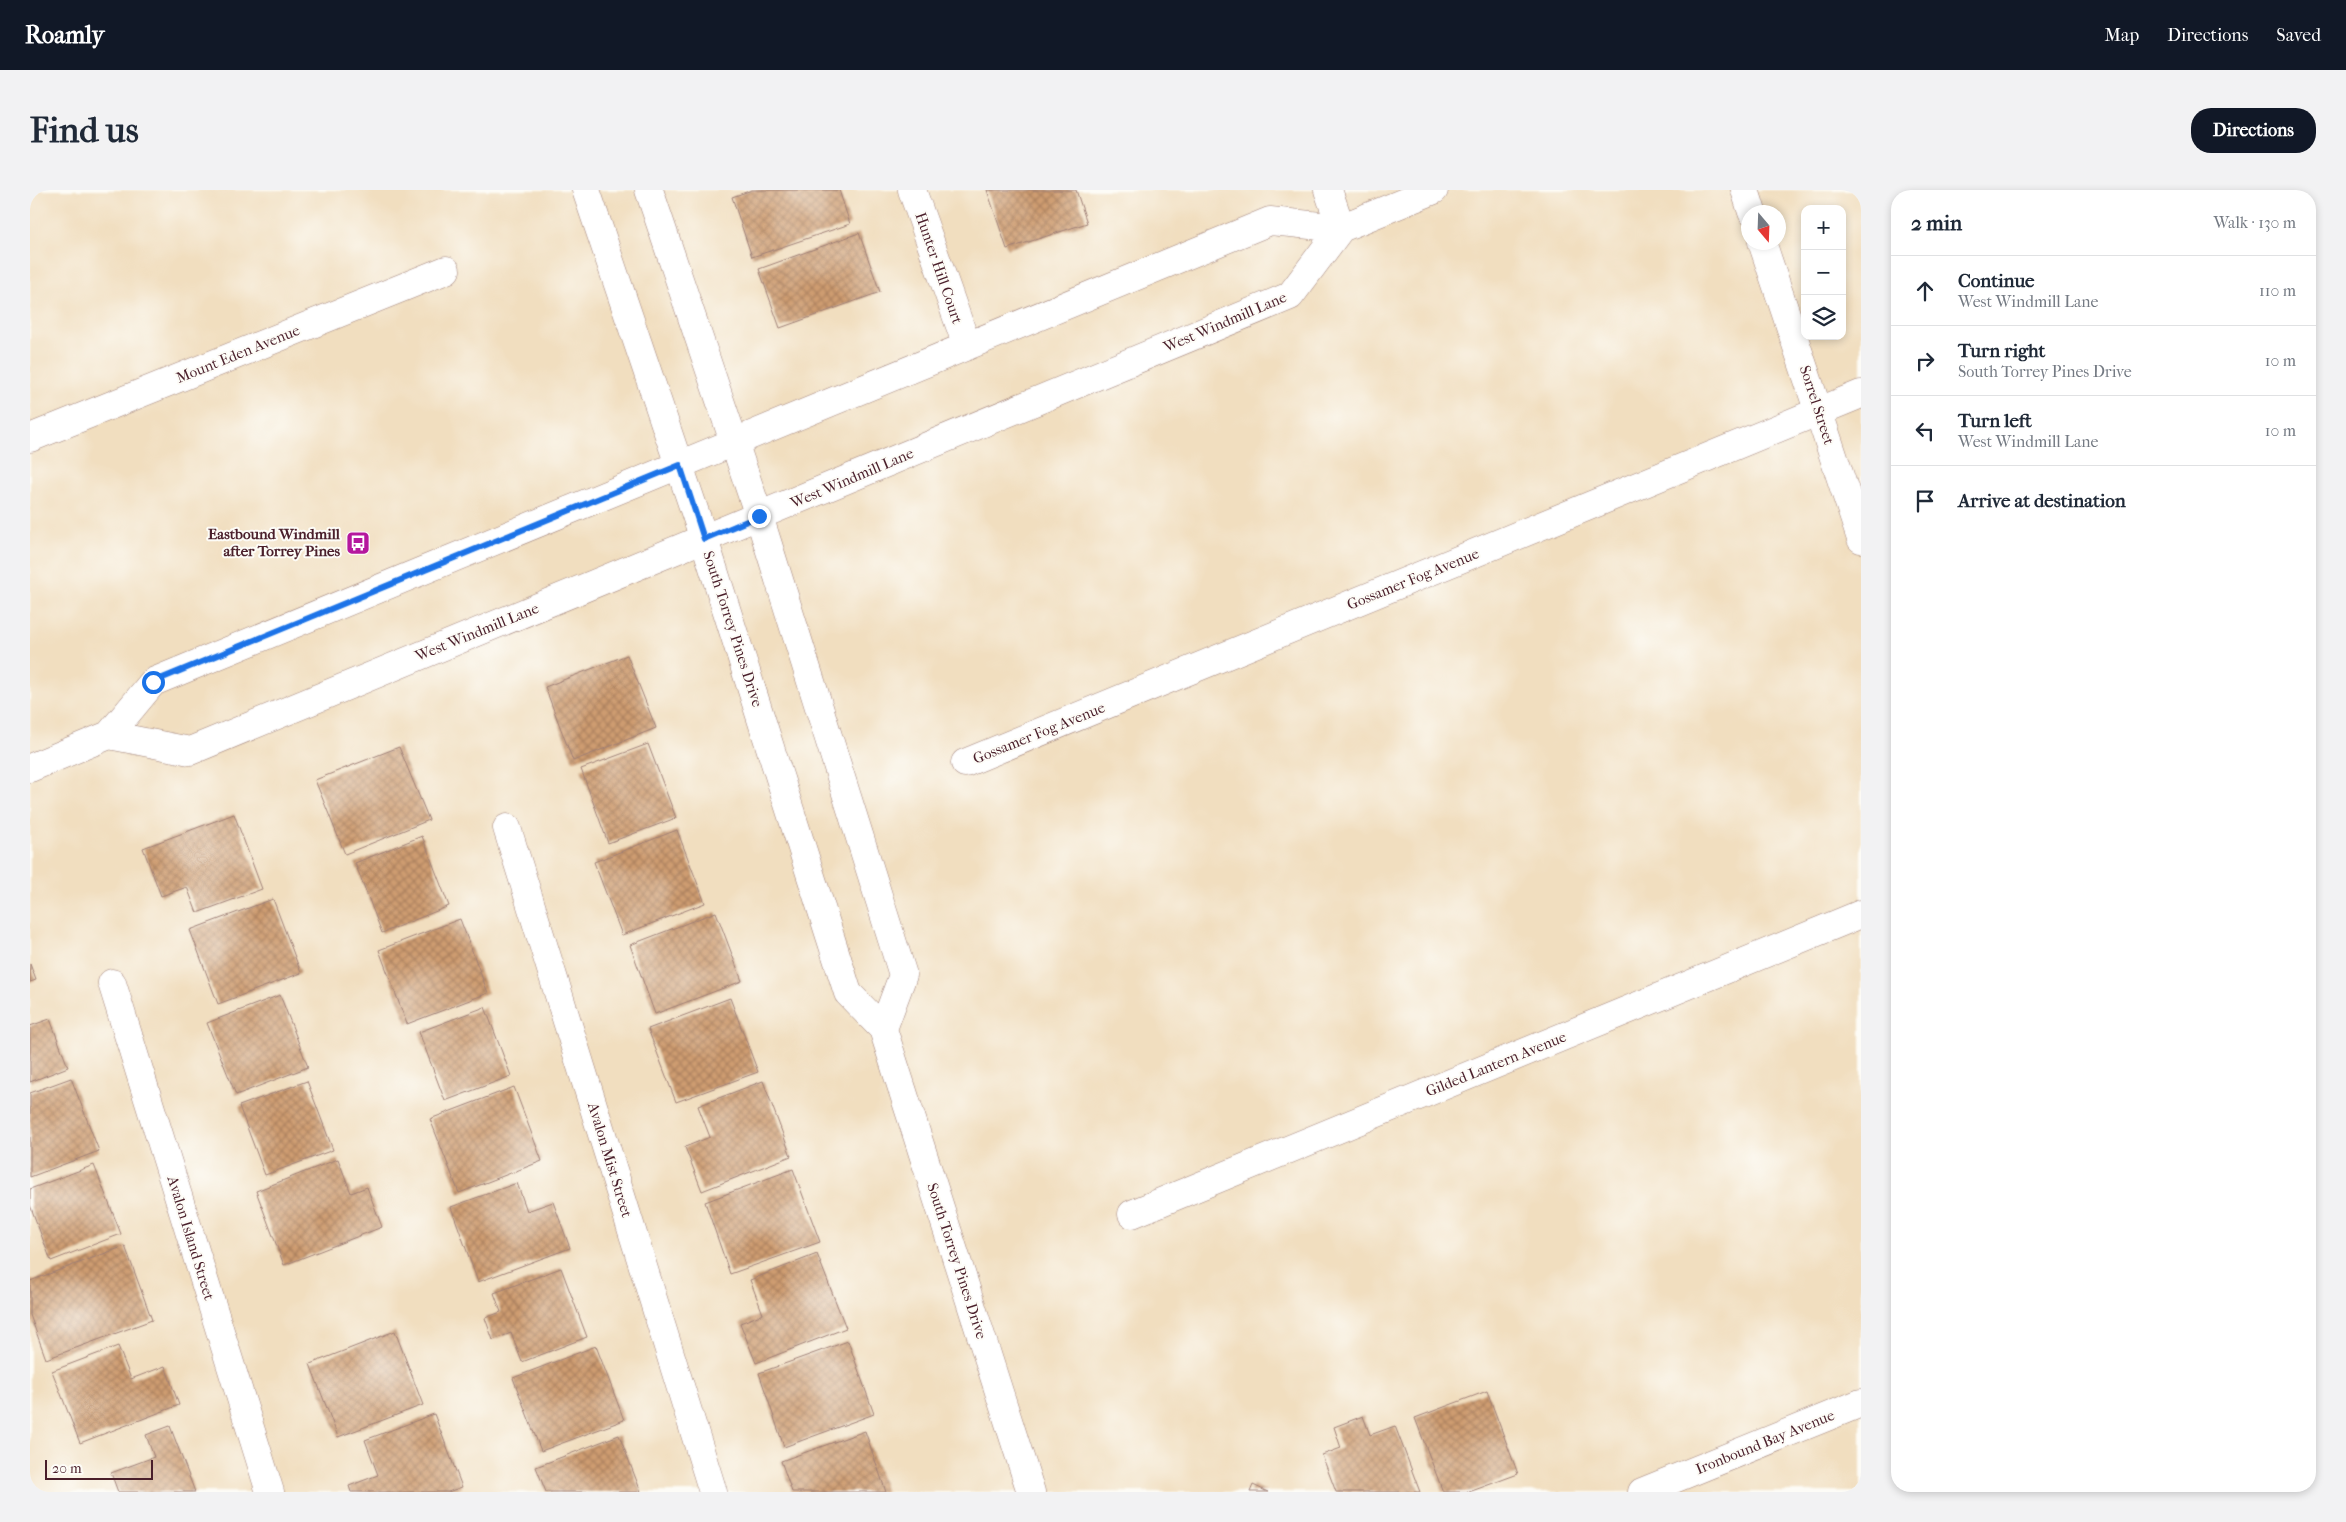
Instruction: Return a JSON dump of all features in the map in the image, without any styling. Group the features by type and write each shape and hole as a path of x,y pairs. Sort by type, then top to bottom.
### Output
{"street":[{"name":"South Torrey Pines Drive","path":"586,190 680,465 848,993 883,1029 1031,1492"},
{"path":"649,190 759,516 903,975 883,1029"},
{"name":"Hunter Hill Court","path":"912,190 967,346"},
{"path":"1328,190 1341,228"},
{"path":"30,768 108,736 153,682 1270,221 1341,228 1434,190"},
{"path":"1745,190 1750,205"},
{"name":"West Windmill Lane","path":"108,736 190,751 1290,296 1341,228"},
{"name":"Sorrel Street","path":"1765,250 1861,539"},
{"name":"Mount Eden Avenue","path":"30,438 446,270"},
{"name":"Gossamer Fog Avenue","path":"965,763 1861,394"},
{"name":"Avalon Mist Street","path":"507,828 713,1492"},
{"name":"Gilded Lantern Avenue","path":"1132,1214 1861,914"},
{"name":"Avalon Island Street","path":"112,983 270,1492"},
{"name":"Ironbound Bay Avenue","path":"1642,1492 1861,1403"}],"building":[{"path":"752,190 839,190 850,224 752,257 732,197"},
{"path":"987,190 1076,190 1087,223 1007,249"},
{"path":"859,233 880,292 780,328 759,269"},
{"path":"627,655 656,728 573,761 545,687"},
{"path":"648,744 676,818 608,843 581,769"},
{"path":"399,747 429,820 345,854 315,780"},
{"path":"234,814 262,889 197,913 187,887 161,896 143,848"},
{"path":"677,830 705,903 622,935 594,862"},
{"path":"422,836 449,906 382,933 355,863"},
{"path":"273,899 301,973 218,1004 190,930"},
{"path":"716,912 742,981 655,1014 630,945"},
{"path":"460,919 488,993 407,1024 379,950"},
{"path":"30,964 36,980 30,982"},
{"path":"280,995 308,1067 236,1095 207,1023"},
{"path":"730,998 758,1072 676,1102 648,1029"},
{"path":"485,1007 511,1076 445,1101 419,1032"},
{"path":"50,1019 68,1067 30,1082 30,1026"},
{"path":"71,1078 99,1151 30,1177 30,1093"},
{"path":"307,1081 333,1150 265,1175 239,1106"},
{"path":"763,1081 791,1156 702,1191 685,1147 710,1137 698,1106"},
{"path":"514,1087 542,1161 459,1193 430,1119"},
{"path":"338,1159 351,1193 367,1187 382,1227 284,1265 256,1191"},
{"path":"94,1165 121,1234 51,1261 30,1205 30,1189"},
{"path":"793,1169 820,1242 730,1274 705,1202"},
{"path":"517,1183 527,1211 553,1202 570,1248 478,1282 451,1207"},
{"path":"125,1246 152,1320 46,1359 30,1315 30,1281"},
{"path":"817,1254 846,1328 756,1363 740,1323 763,1314 750,1280"},
{"path":"561,1268 587,1337 522,1362 511,1333 493,1340 485,1318 501,1312 494,1293"},
{"path":"395,1331 423,1405 338,1437 310,1364"},
{"path":"848,1341 874,1414 784,1447 759,1373"},
{"path":"118,1346 131,1379 165,1366 179,1405 80,1443 52,1371"},
{"path":"596,1346 624,1420 541,1451 513,1378"},
{"path":"1487,1391 1518,1474 1469,1492 1443,1492 1415,1418"},
{"path":"434,1414 462,1487 448,1492 351,1492 349,1486 378,1475 365,1440"},
{"path":"1363,1416 1370,1435 1395,1426 1420,1492 1336,1492 1322,1455 1341,1448 1334,1427"},
{"path":"170,1426 195,1492 118,1492 111,1473 154,1457 146,1435"},
{"path":"865,1431 886,1492 792,1492 781,1461"},
{"path":"619,1435 641,1492 546,1492 536,1467"},
{"path":"1253,1485 1268,1492 1250,1492"}],"place":[{"name":"Eastbound Windmill after Torrey Pines","path":"358,543"}],"route":[{"path":"153,682 680,465 704,539 759,516"}]}
